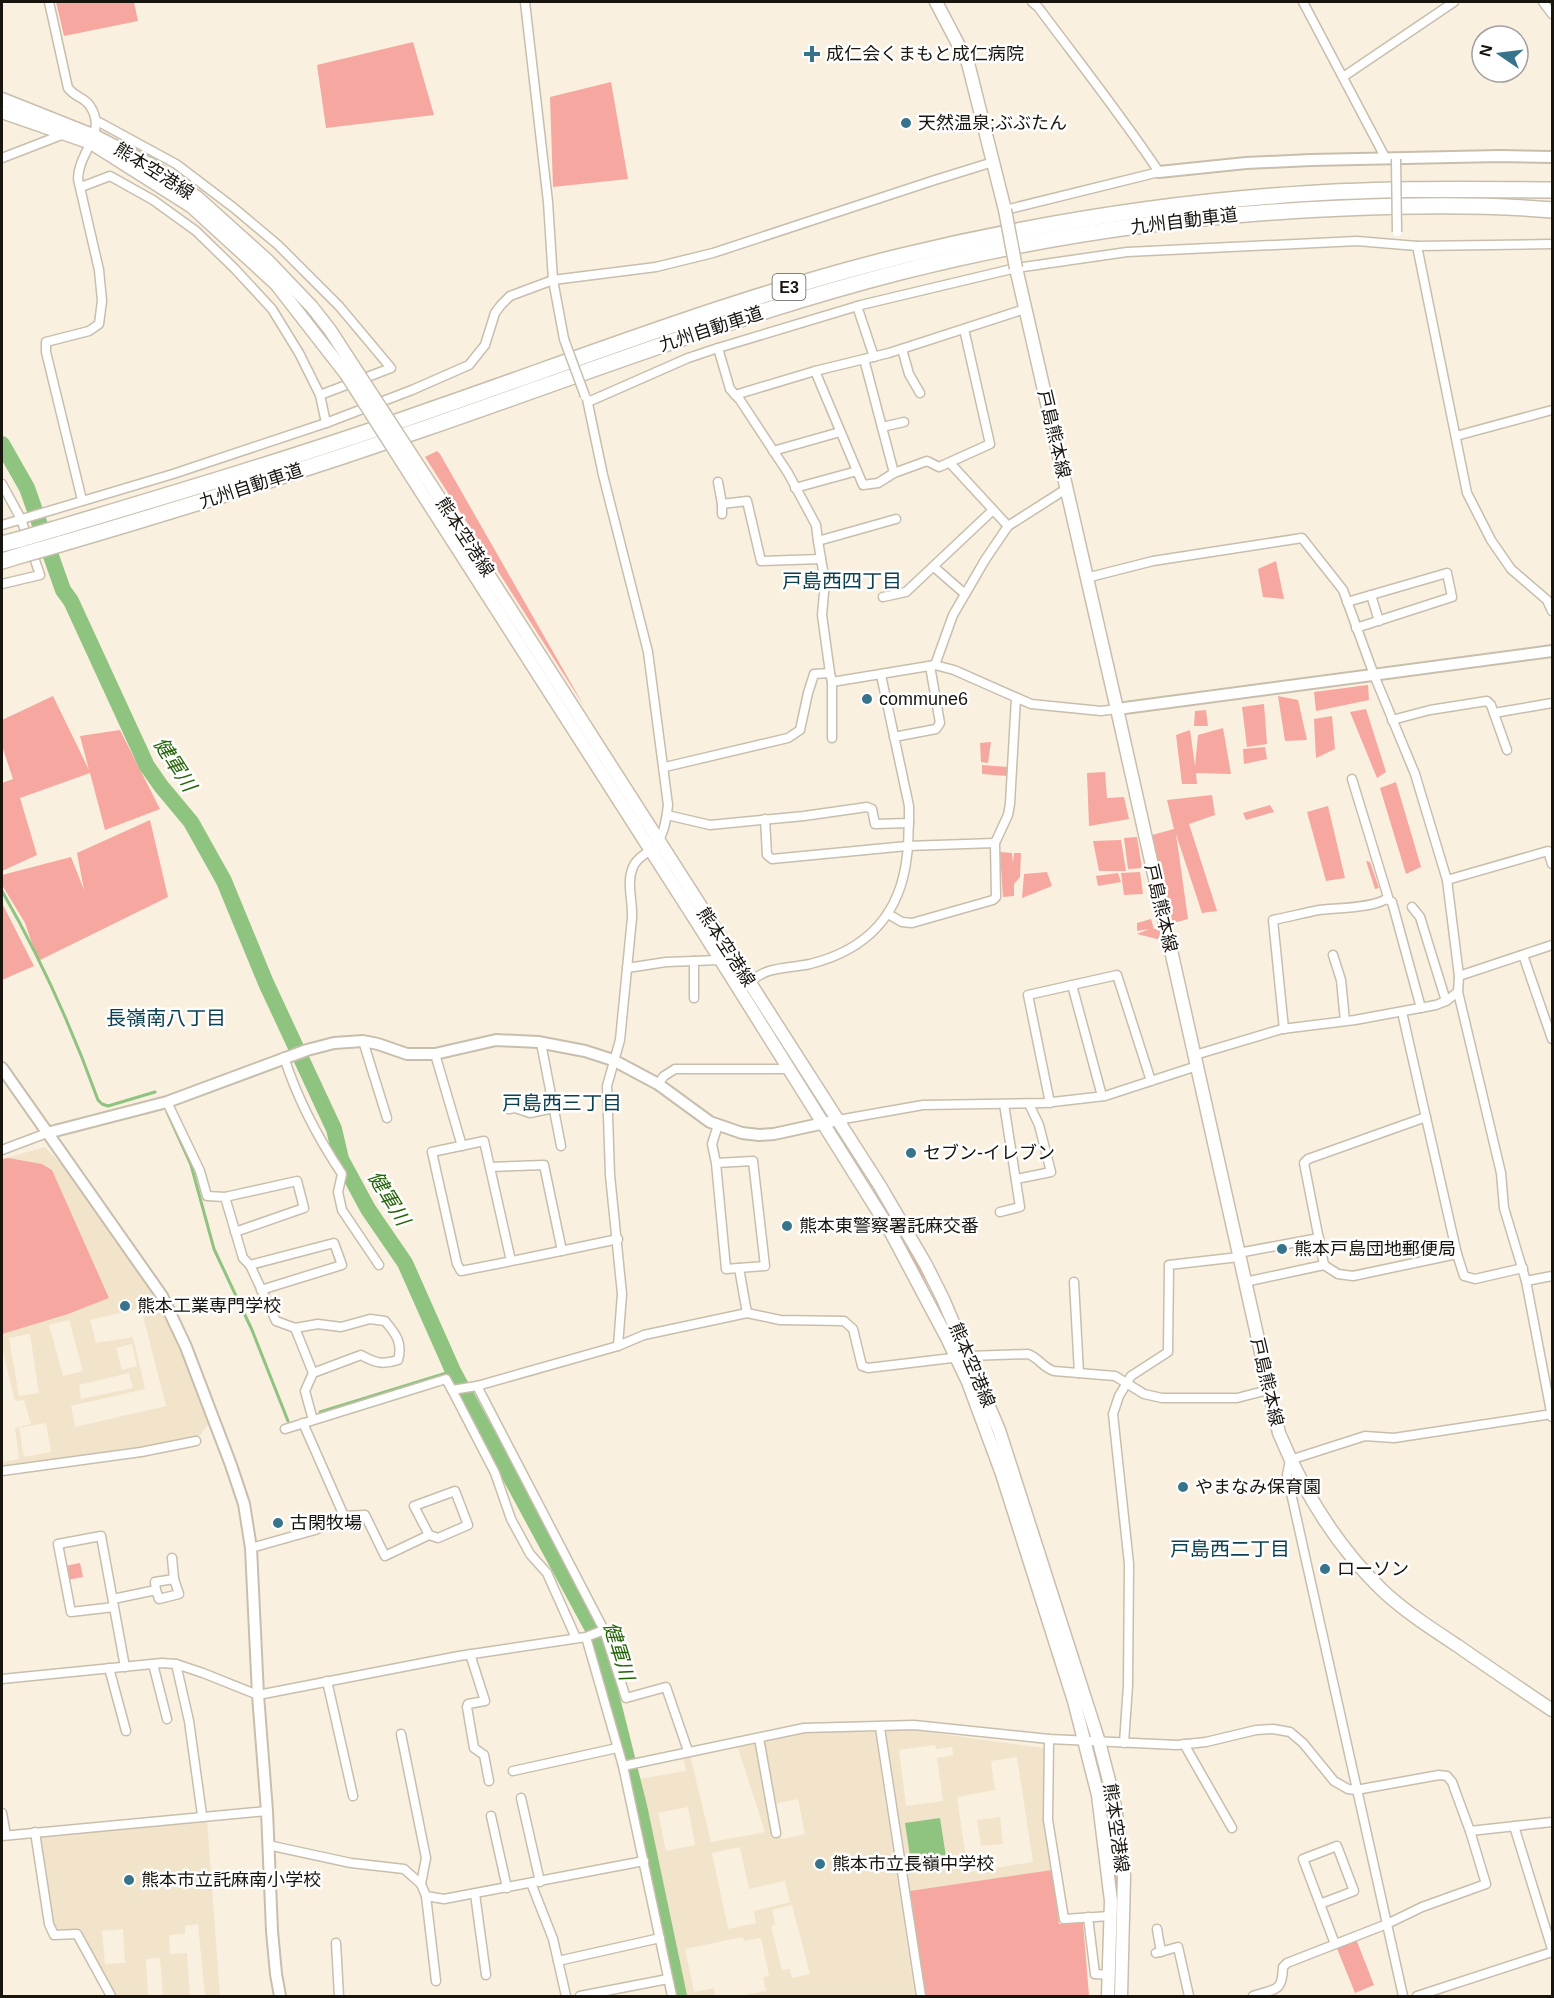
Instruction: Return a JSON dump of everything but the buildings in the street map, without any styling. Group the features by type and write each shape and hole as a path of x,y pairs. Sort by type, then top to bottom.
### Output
{"highway":[{"path":"1417,189 1552,182"},
{"name":"九州自動車道","path":"2,561 25,554 58,537 422,413 714,310 898,257 1066,221 1275,196 1417,189 1552,190"},
{"name":"九州自動車道","path":"2,544 21,539 58,537 269,480 428,428 718,325 891,274 983,253 1136,226 1276,211 1417,205 1552,210"}],"main road":[{"name":"戸島熊本線","path":"936,2 968,63 1005,210 1025,309 1118,709 1279,1433 1290,1460 1322,1518 1341,1545 1383,1590 1432,1629 1552,1710"},
{"name":"熊本空港線","path":"2,99 151,165 172,179 198,198 258,252 312,307 330,330 351,372 654,845 748,982 880,1186 926,1265 963,1357 1086,1741 1098,1795 1111,1901 1108,1996"},
{"name":"熊本空港線","path":"2,112 70,131"},
{"name":"熊本空港線","path":"654,845 719,960 888,1227 963,1357 999,1430 1099,1742 1113,1796 1124,1876 1121,1996"}],"street":[{"path":"49,2 68,88 75,97 85,99 97,121 93,140 78,170 99,270 102,301 99,324 89,331 46,342 46,352 82,500"},
{"path":"525,2 548,202 553,280 564,339 586,399 648,652 665,767 668,804 666,826 654,845 633,865 629,885 633,904 620,1040 607,1086 610,1175 622,1294 618,1346"},
{"path":"1032,2 1125,121 1159,172"},
{"path":"1304,2 1343,77 1391,159 1397,245"},
{"path":"1543,2 1552,14"},
{"path":"1343,77 1449,3"},
{"path":"97,121 176,164 278,244 339,306 391,368 320,396"},
{"path":"2,158 70,131"},
{"path":"1005,210 1159,172 1246,163 1499,156 1552,157"},
{"path":"2,525 173,474 326,423 469,365 485,345 495,313 501,305 510,296 553,280 656,267 712,253 993,162"},
{"path":"81,187 110,176 153,200 196,231 272,309 299,353 320,396 326,423"},
{"path":"586,399 718,348 857,306 1016,268 1127,252 1358,241 1417,246 1552,244"},
{"path":"1417,246 1467,494 1491,540 1511,569 1546,600 1552,611"},
{"path":"857,306 874,357"},
{"path":"735,395 814,371 902,349 1025,309"},
{"path":"814,371 863,485 878,483 894,473 927,461 939,467 990,444 964,329"},
{"path":"718,348 730,389 773,451 816,525 825,582 822,615 831,677 832,738"},
{"path":"902,349 909,374 920,393"},
{"path":"864,359 894,473"},
{"path":"1456,436 1552,410"},
{"path":"882,427 904,422"},
{"path":"773,451 840,432"},
{"path":"950,462 1008,526"},
{"path":"795,488 857,471"},
{"path":"718,482 722,514"},
{"path":"2,484 21,519 40,575 2,584"},
{"path":"894,737 936,729 939,726 933,665 953,615 1008,526 1066,489"},
{"path":"722,504 747,501 761,561 821,559"},
{"path":"883,597 906,592 993,510"},
{"path":"818,541 896,519"},
{"path":"1086,578 1153,561 1302,538 1342,590 1415,774 1447,880 1459,976 1458,992 1501,1173 1504,1208 1526,1281 1552,1415 1506,1419 1394,1437 1365,1436 1290,1460 1287,1474 1403,1996"},
{"path":"934,567 965,594"},
{"path":"1347,602 1447,573 1452,597 1356,628"},
{"path":"1371,595 1379,621"},
{"path":"665,767 788,738 800,730 814,674 831,677 881,675 933,665 954,670 1031,705 1101,711 1552,651"},
{"path":"748,982 771,970 810,964 847,950 865,940 888,914 896,899 908,855 909,806 881,675"},
{"path":"888,914 902,922 912,923 993,900 997,893 995,843 1008,815 1010,804 1016,698"},
{"path":"1392,720 1430,710 1487,701 1491,705 1507,750"},
{"path":"1494,713 1552,703"},
{"path":"1352,779 1387,899"},
{"path":"667,815 706,825 867,807 872,809 874,824 909,823"},
{"path":"765,819 767,855 772,859 908,846 995,843"},
{"path":"1447,880 1548,851 1552,864"},
{"path":"1284,1029 1273,920 1387,899 1392,902 1421,1008"},
{"path":"1412,907 1420,917 1446,1001"},
{"path":"1459,976 1552,945"},
{"path":"1333,955 1341,980 1345,1021"},
{"path":"1523,955 1552,1039"},
{"path":"627,968 666,962 719,960"},
{"path":"694,961 694,998"},
{"path":"1050,1103 1028,995 1117,975 1151,1081"},
{"path":"1072,985 1102,1096"},
{"path":"2,1150 73,1125 167,1102 284,1057 334,1043 363,1041 406,1054 435,1054 496,1040 541,1043 585,1051 613,1060 658,1084 718,1125 742,1133 759,1135 923,1105 1050,1103 1102,1096 1151,1081 1196,1060 1284,1029 1421,1008 1446,1001 1458,992"},
{"path":"1402,1012 1464,1276 1475,1279 1523,1268"},
{"path":"363,1041 387,1118"},
{"path":"541,1043 561,1146"},
{"path":"435,1054 462,1146"},
{"path":"284,1057 292,1083 327,1151 342,1174 338,1192 342,1210 379,1265"},
{"path":"2,1068 162,1296 186,1347 244,1504 251,1548 272,1931 280,1996"},
{"path":"658,1084 664,1076 675,1069 787,1069"},
{"path":"167,1102 200,1171 207,1196 225,1197 297,1181 304,1208 235,1232"},
{"path":"1000,1212 1020,1207 1004,1104"},
{"path":"1016,1179 1051,1172 1039,1125 1029,1104"},
{"path":"509,1110 515,1108 530,1113 554,1108"},
{"path":"1324,1265 1304,1163 1308,1159 1426,1118"},
{"path":"716,1163 753,1161 765,1266 726,1269 716,1163 712,1144 718,1125"},
{"path":"511,1261 484,1141 432,1152 457,1264 461,1271 562,1251 618,1239"},
{"path":"490,1167 544,1165 562,1251"},
{"path":"225,1197 243,1258 250,1265 276,1321 295,1328 318,1324 341,1327 370,1319 385,1321 394,1332 401,1349 398,1360 384,1364 361,1355 313,1373 305,1391 313,1420"},
{"path":"1124,1743 1128,1685 1129,1564 1113,1414 1119,1396 1131,1376 1168,1352 1169,1265 1239,1255 1319,1238"},
{"path":"250,1265 334,1243 342,1265 261,1290"},
{"path":"1245,1282 1324,1265 1338,1274 1353,1276 1457,1254"},
{"path":"739,1268 747,1313"},
{"path":"1526,1281 1552,1276"},
{"path":"1074,1282 1079,1373"},
{"path":"452,1390 477,1386 618,1346 644,1335 747,1313 780,1320 844,1321 853,1329 862,1366 868,1368 963,1357 1028,1354 1048,1370 1115,1376 1144,1394 1162,1398 1237,1398 1269,1390"},
{"path":"295,1328 313,1373"},
{"path":"285,1429 446,1379 495,1473 511,1519 530,1554 546,1574 576,1638"},
{"path":"477,1386 604,1630 626,1698 666,1687 688,1751"},
{"path":"303,1423 345,1516"},
{"path":"2,1471 141,1452 196,1441"},
{"path":"251,1548 315,1530 345,1516 365,1515 385,1556 429,1535 438,1538 468,1525 455,1491 414,1506 429,1535"},
{"path":"125,1667 113,1603 101,1536 58,1544 71,1612 113,1603 156,1590"},
{"path":"172,1558 174,1579 179,1594 159,1599 155,1582 174,1579"},
{"path":"2,1679 153,1664 176,1664 258,1695 470,1654 586,1637 604,1630"},
{"path":"586,1637 622,1766 672,1996"},
{"path":"470,1654 485,1701 468,1704 467,1707 474,1748 484,1755 489,1781"},
{"path":"153,1664 167,1719"},
{"path":"176,1664 189,1721 202,1815"},
{"path":"109,1668 126,1731"},
{"path":"327,1681 353,1796"},
{"path":"622,1766 804,1728 880,1728 914,1725 1048,1740 1184,1744 1206,1742 1256,1730 1273,1729 1290,1732 1303,1743 1334,1781 1348,1789 1356,1790 1439,1775 1447,1776 1452,1782 1470,1831 1486,1884 1422,1907 1387,1924 1287,1963 1283,1967 1282,1982 1278,1988 1253,1996"},
{"path":"880,1728 921,1996"},
{"path":"401,1734 426,1858 421,1884"},
{"path":"759,1738 776,1833"},
{"path":"1048,1740 1048,1820 1064,1919 1110,1916"},
{"path":"1184,1744 1232,1828"},
{"path":"513,1771 617,1748"},
{"path":"521,1798 535,1882 554,1939 566,1996"},
{"path":"2,1813 4,1836 202,1815 267,1811"},
{"path":"490,1816 507,1888"},
{"path":"1470,1831 1552,1822"},
{"path":"1417,1996 1552,1950 1514,1826"},
{"path":"35,1832 49,1924 54,1935 77,1934 111,1996"},
{"path":"268,1845 351,1863 404,1869 421,1884 426,1896 436,1981"},
{"path":"1320,1904 1354,1891 1337,1846 1303,1859 1335,1944"},
{"path":"426,1896 444,1899 644,1861"},
{"path":"475,1894 486,1975"},
{"path":"1088,1917 1095,1974 1109,1976"},
{"path":"1157,1929 1158,1953 1178,1947 1190,1996"},
{"path":"558,1961 660,1938"},
{"path":"336,1943 339,1996"},
{"path":"580,1996 668,1979"}],"shaded area":[{"path":"56,2 134,2 138,21 64,36"},
{"path":"413,42 434,115 326,128 317,65"},
{"path":"611,82 628,179 553,187 550,97"},
{"path":"437,451 440,454 584,706 425,457"},
{"path":"1276,561 1284,599 1263,597 1258,569"},
{"path":"1368,685 1369,700 1316,711 1314,692"},
{"path":"53,696 89,770 80,736 120,730 160,809 105,830 90,773 20,798 37,855 2,871 2,783 13,779 2,746 2,720"},
{"path":"1278,696 1298,700 1307,740 1285,741"},
{"path":"1264,704 1267,744 1247,747 1242,707"},
{"path":"1366,709 1386,772 1377,778 1350,712"},
{"path":"1206,710 1208,726 1194,726 1195,711"},
{"path":"1332,716 1335,749 1316,758 1314,719"},
{"path":"1223,728 1231,774 1196,773 1197,784 1182,784 1176,735 1190,730 1195,766 1198,735"},
{"path":"991,742 988,763 981,762 980,743"},
{"path":"1265,747 1267,759 1244,764 1243,749"},
{"path":"982,765 1008,767 1007,776 982,774"},
{"path":"1105,772 1107,798 1124,797 1129,819 1089,826 1087,773"},
{"path":"1396,782 1421,867 1406,874 1380,788"},
{"path":"1212,795 1215,815 1189,824 1217,911 1202,913 1176,834 1188,919 1170,924 1145,837 1174,829 1167,800"},
{"path":"1270,805 1274,812 1246,820 1243,813"},
{"path":"1328,806 1345,878 1326,881 1307,812"},
{"path":"150,820 168,897 38,961 25,923 2,885 2,875 71,857 84,890 77,853"},
{"path":"1137,837 1142,868 1128,869 1124,838"},
{"path":"1121,840 1126,871 1099,871 1093,841"},
{"path":"1000,852 1012,853 1013,863 1014,853 1021,853 1020,877 1014,884 1014,896 1003,897"},
{"path":"1366,861 1370,862 1379,888 1375,889"},
{"path":"672,869 818,1098 814,1101 746,994"},
{"path":"1047,872 1052,886 1022,898 1024,874"},
{"path":"1140,872 1143,894 1124,895 1121,873"},
{"path":"1118,873 1121,882 1098,886 1096,876"},
{"path":"2,903 34,966 2,980"},
{"path":"1151,919 1154,929 1162,926 1165,941 1137,934 1149,929 1137,931 1137,923"},
{"name":"熊本工業専門学校","path":"45,1147 63,1166 158,1299 186,1361 209,1423 196,1441 141,1452 2,1466 2,1462 19,1459 15,1428 31,1424 24,1400 15,1401 2,1348 2,1334 40,1320 78,1230 52,1170 8,1158 2,1159","holes":["141,1308 166,1406 75,1427 71,1406 145,1389 133,1337 96,1343 90,1320","69,1320 83,1371 63,1376 49,1325","30,1334 39,1393 19,1396 9,1338","132,1344 137,1366 122,1370 116,1348","129,1373 133,1388 81,1399 79,1385","46,1423 51,1452 24,1457 19,1428"]},
{"path":"2,1159 42,1164 52,1170 109,1298 68,1314 2,1334"},
{"path":"859,1162 919,1264 932,1299"},
{"path":"80,1563 83,1577 67,1580 65,1566"},
{"path":"912,1730 1044,1748 1048,1845 1059,1924 1083,1923 1089,1996 926,1996 886,1731","holes":["935,1745 936,1749 952,1747 953,1755 937,1758 943,1801 906,1806 899,1750","1017,1757 1033,1862 968,1872 957,1797 995,1790 991,1761"]},
{"name":"熊本市立長嶺中学校","path":"810,1732 875,1732 915,1996 739,1996 766,1991 763,1977 769,1976 761,1938 744,1941 743,1937 685,1949 694,1992 714,1988 716,1996 684,1996 638,1779 686,1771 683,1756 690,1755 711,1842 765,1832 738,1748 745,1743","holes":["798,1799 805,1834 782,1839 774,1804","688,1807 695,1845 666,1851 658,1813","740,1847 749,1889 785,1881 790,1902 754,1911 756,1923 728,1929 712,1853","792,1905 810,1974 792,1978 790,1969 782,1970 771,1926 775,1924 772,1910"]},
{"path":"1102,1771 1112,1831 1119,1911 1118,1956 1113,1996 1114,1887"},
{"path":"1000,1817 1003,1844 981,1846 977,1820"},
{"path":"940,1818 946,1857 911,1863 905,1823"},
{"name":"熊本市立託麻南小学校","path":"207,1819 220,1996 205,1996 198,1924 185,1926 185,1934 169,1935 170,1954 187,1953 190,1996 163,1996 160,1958 146,1959 148,1996 116,1996 81,1930 60,1933 54,1928 39,1835","holes":["123,1929 125,1963 105,1964 102,1931"]},
{"path":"1052,1870 1059,1924 1083,1923 1089,1996 926,1996 910,1891"},
{"path":"1356,1939 1374,1985 1355,1993 1336,1946"}],"waterway":[{"name":"健軍川","path":"2,444 27,488 63,590 71,601 147,766 191,822 224,881 266,983 334,1129 341,1159 368,1209 405,1263 453,1371 596,1635 639,1806 679,1996"},
{"path":"2,891 54,993 98,1100 108,1106 155,1092"},
{"path":"167,1112 191,1165 214,1249 252,1330 288,1421"},
{"path":"320,1412 453,1371"}],"place":[{"name":"成仁会くまもと成仁病院","path":"812,54"},
{"name":"天然温泉;ぶぶたん","path":"906,123"},
{"name":"commune6","path":"867,699"},
{"name":"セブン-イレブン","path":"911,1153"},
{"name":"熊本東警察署託麻交番","path":"787,1226"},
{"name":"熊本戸島団地郵便局","path":"1282,1249"},
{"name":"熊本工業専門学校","path":"125,1306"},
{"name":"やまなみ保育園","path":"1183,1487"},
{"name":"古閑牧場","path":"278,1523"},
{"name":"ローソン","path":"1325,1569"},
{"name":"熊本市立長嶺中学校","path":"820,1864"},
{"name":"熊本市立託麻南小学校","path":"129,1880"}],"district":[{"name":"戸島西四丁目","path":"842,581"},
{"name":"長嶺南八丁目","path":"166,1018"},
{"name":"戸島西三丁目","path":"562,1103"},
{"name":"戸島西二丁目","path":"1230,1549"}]}
